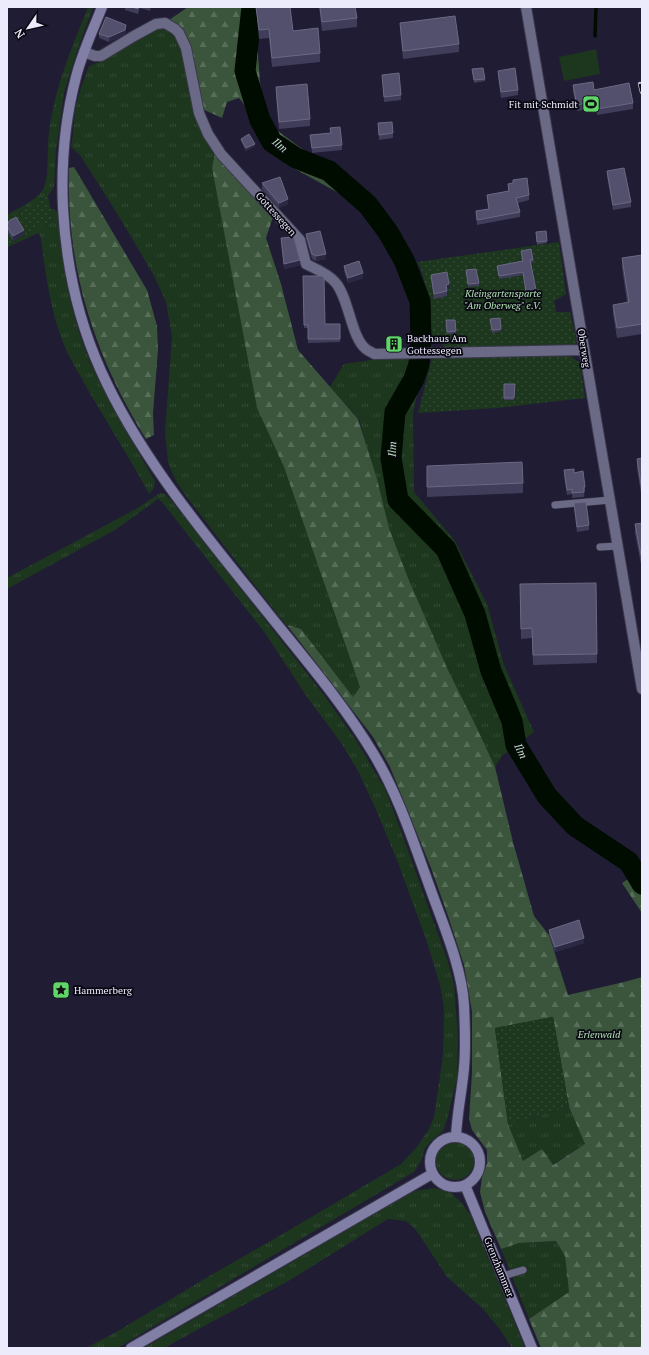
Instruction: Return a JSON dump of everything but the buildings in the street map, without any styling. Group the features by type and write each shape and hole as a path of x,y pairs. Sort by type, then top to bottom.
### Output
{"main road":[{"path":"102,7 77,73 70,106 64,150 62,187 64,230 71,276 86,332 101,371 116,400 130,426 161,474 200,528 350,718 374,753 389,781 439,912 460,979 464,1001 466,1034 464,1067 458,1105 456,1136"},
{"path":"456,1136 466,1139 472,1143 480,1156 480,1164 478,1172 470,1182 465,1185 454,1187 444,1185 432,1174 429,1161 432,1150 437,1143 444,1139 456,1136"},
{"path":"131,1348 432,1174"},
{"name":"Grenzhammer","path":"465,1185 532,1348"}],"street":[{"name":"Oberweg","path":"526,7 642,689"},
{"name":"Gottessegen","path":"84,52 95,56 101,56 156,24 165,23 175,29 183,43 188,58 199,112 208,134 215,146 300,240 306,264 336,282 341,290 360,342 366,349 374,354 584,350"}],"lane":[{"path":"555,505 610,500"},
{"path":"600,548 618,546"},
{"path":"503,1276 523,1270"}],"green space":[{"path":"88,7 93,7 64,93 56,151 54,187 48,196 7,220 7,215 35,198 42,191 46,182 50,127 57,92 62,74"},
{"path":"188,7 256,7 255,16 263,120 332,171 344,196 286,164 252,125 247,108 239,98 227,102 222,118 200,108 190,52 169,20"},
{"path":"164,28 174,34 179,44 186,63 201,128 207,143 215,152 212,168 257,408 284,467 360,687 353,697 301,629 286,625 176,481 168,463 165,431 172,337 166,302 153,274 118,215 80,155 71,147 77,101 89,66 101,61 151,30"},
{"path":"596,49 600,74 564,81 559,57"},
{"name":"Erlenwald","path":"215,152 273,217 266,238 281,284 298,350 358,419 377,479 389,528 408,578 448,670 495,767 513,842 534,916 549,935 568,995 642,977 642,1348 541,1348 529,1319 569,1292 565,1256 556,1241 519,1243 501,1249 485,1212 480,1192 482,1177 487,1163 487,1150 472,1130 469,1119 472,1073 472,1012 464,965 448,916 431,868 390,767 373,737 287,625 301,629 353,697 360,687 284,467 257,408 212,168","holes":["553,1017 569,1107 585,1144 553,1165 542,1149 523,1161 508,1124 495,1028"]},
{"path":"74,167 147,290 157,326 158,350 153,413 154,435 146,439 112,375 98,343 78,276 72,241 69,205 69,168"},
{"path":"48,196 53,220 7,245 7,220"},
{"path":"51,209 54,209 57,212 65,276 81,338 97,377 155,481 154,488 149,494 92,397 68,354 62,340 53,312 47,283 41,238 38,233 8,247 7,245 53,220"},
{"name":"Kleingartensparte \"Am Oberweg\" e.V.","path":"559,242 566,294 554,301 556,312 570,312 577,343 568,348 445,347 442,344 441,337 430,337 431,309 421,269 417,262"},
{"path":"569,355 580,363 585,398 497,408 418,413 432,358"},
{"path":"392,357 414,358 413,361 425,360 413,413 414,492 455,541 487,604 504,665 534,732 502,756 495,767 448,670 408,578 389,528 359,419 330,387 344,364"},
{"path":"160,493 165,494 170,499 324,695 356,740 385,789 448,962 454,985 458,1035 457,1078 443,1131 425,1148 421,1161 414,1172 117,1348 86,1348 118,1331 401,1164 416,1148 429,1129 434,1117 443,1055 444,1007 440,985 426,939 398,863 359,773 342,744 307,697 265,633 162,502 158,499 115,530 7,589 7,578 136,509"},
{"path":"642,870 642,913 622,883"},
{"path":"553,1017 569,1107 508,1124 495,1028"},
{"path":"569,1107 585,1144 552,1165 523,1161 508,1124"},
{"path":"451,1142 459,1142 469,1147 473,1154 473,1168 469,1175 459,1180 451,1180 441,1175 439,1172 436,1165 436,1157 441,1147 444,1145"},
{"path":"434,1188 450,1192 461,1202 471,1216 525,1348 512,1348 501,1331 484,1310 447,1277 416,1230 406,1221 388,1219 287,1282 164,1348 144,1348 414,1191"},
{"path":"556,1241 565,1256 569,1292 529,1319 501,1249 519,1243"}],"waterway":[{"name":"Ilm","path":"252,7 245,71 260,120 272,142 296,158 329,171 368,205 388,232 404,260 420,301 421,340 419,364 414,379 395,412 391,458 398,500 446,549 475,614 491,671 512,721 516,745 547,796 575,826 629,862 642,884"},
{"path":"595,36 596,7"}],"railway":[{"path":"640,84 642,92"}],"place":[{"name":"Fit mit Schmidt","path":"591,104"},
{"name":"Backhaus Am Gottessegen","path":"394,344"},
{"name":"Hammerberg","path":"61,990"}]}
